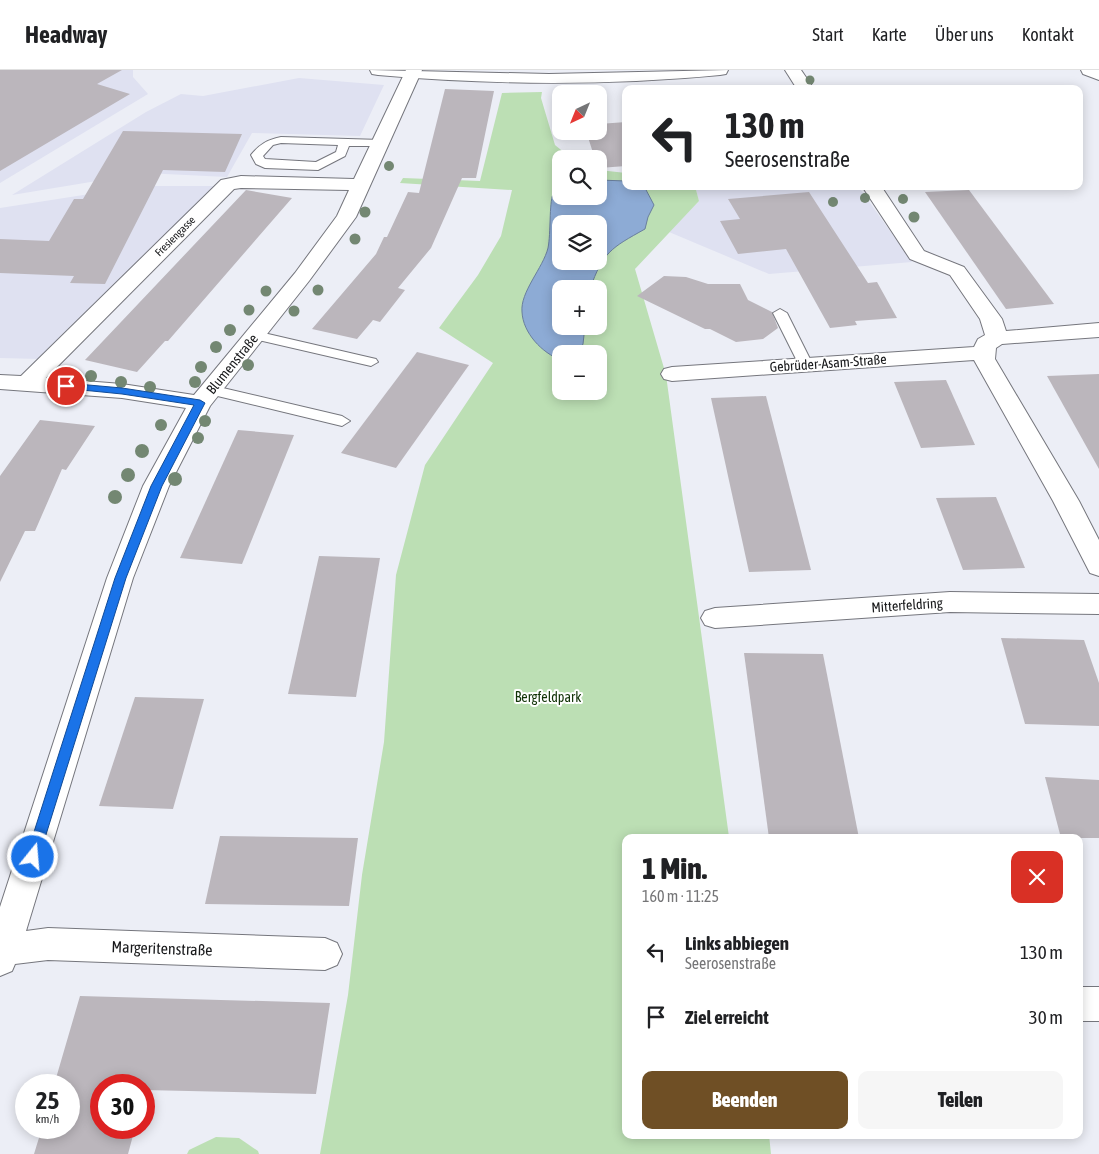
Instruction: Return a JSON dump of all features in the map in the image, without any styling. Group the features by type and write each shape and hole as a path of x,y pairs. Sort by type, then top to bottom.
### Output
{"street":[{"path":"378,70 561,80 720,70"},
{"path":"793,70 803,85"},
{"path":"1089,70 1099,75"},
{"name":"Blumenstraße","path":"1,953 120,578 156,486 205,396 302,277 346,217 413,72"},
{"name":"Fresiengasse","path":"28,383 228,184 241,182 362,185"},
{"path":"874,190 917,255 957,270 991,319 990,346 984,359 1066,501 1099,566"},
{"path":"990,346 1099,330"},
{"name":"Gebrüder-Asam-Straße","path":"672,374 806,365 990,346"},
{"path":"0,382 205,396"},
{"name":"Mitterfeldring","path":"715,618 950,602 1099,604"},
{"name":"Margeritenstraße","path":"1,953 48,944 325,954"},
{"path":"1083,1004 1099,1004"}],"lane":[{"path":"344,144 340,154 318,166 265,164 257,155 269,143 281,140 344,144 381,143"},
{"path":"780,313 806,365"},
{"path":"256,334 371,362"},
{"path":"205,396 342,421"}],"shaded area":[{"path":"0,70 133,70 133,77 148,94 0,183"},
{"path":"299,78 384,85 360,136 252,133 227,177 145,173 12,195 146,112 181,94 203,96"},
{"path":"141,186 214,186 40,359 0,358 0,208"},
{"path":"696,190 861,190 912,262 769,274 669,232 699,201"}],"green space":[{"name":"Bergfeldpark","path":"542,92 541,98 552,140 561,150 552,150 552,205 607,205 607,171 622,173 622,190 696,190 699,201 635,269 666,375 729,834 622,834 622,1139 769,1139 771,1154 320,1154 348,995 362,875 384,742 396,575 425,465 493,363 439,328 478,275 501,236 512,190 400,183 403,178 480,181 502,93"},
{"path":"216,1137 239,1138 258,1151 259,1154 187,1154 189,1150"}],"water":[{"path":"607,180 622,181 622,190 646,190 654,205 645,229 624,241 607,256 607,215 552,215 552,270 598,270 594,280 552,280 552,335 584,335 582,345 552,345 552,356 530,335 523,320 522,312 522,304 528,288 542,264 548,248 552,199 552,205 607,205"}],"building":[{"path":"0,70 122,70 97,84 130,94 0,171"},
{"path":"445,89 494,91 476,178 462,178 431,248 398,288 405,290 380,322 373,320 357,339 312,329 376,254 384,237 387,237 408,192 419,193"},
{"path":"622,122 622,166 607,167 607,150 592,150 589,140 608,140 608,123"},
{"path":"123,131 242,134 225,172 163,170 105,284 70,283 74,276 0,273 0,239 49,241 74,199 83,199"},
{"path":"246,190 292,198 168,341 165,341 137,372 85,360"},
{"path":"969,190 1054,304 1006,309 925,192"},
{"path":"809,192 868,283 877,282 897,318 855,321 857,325 830,328 786,249 738,254 720,221 740,219 728,199"},
{"path":"664,276 686,277 708,284 740,284 748,300 772,312 778,328 763,339 736,342 637,296"},
{"path":"417,352 469,365 396,468 341,453"},
{"path":"1099,374 1099,469 1047,376"},
{"path":"946,380 975,445 921,448 894,382"},
{"path":"766,396 811,570 749,572 711,398"},
{"path":"40,420 95,426 66,470 62,469 35,531 25,531 0,582 0,476"},
{"path":"238,430 294,435 242,564 180,558"},
{"path":"996,497 1025,568 963,570 936,498"},
{"path":"319,556 380,558 356,697 288,694"},
{"path":"1001,638 1084,640 1099,683 1099,726 1025,724"},
{"path":"744,653 823,654 858,834 768,834"},
{"path":"135,697 204,699 173,809 99,806"},
{"path":"1045,777 1099,780 1099,838 1083,838 1083,834 1060,834"},
{"path":"220,836 358,838 349,906 205,904"},
{"path":"80,996 330,1003 316,1094 155,1090 155,1074 90,1074 90,1139 132,1139 128,1154 34,1154 39,1139 80,1139 80,1074 57,1074"}],"route":[{"path":"33,857 120,578 156,486 200,403 122,391 66,386"}]}
